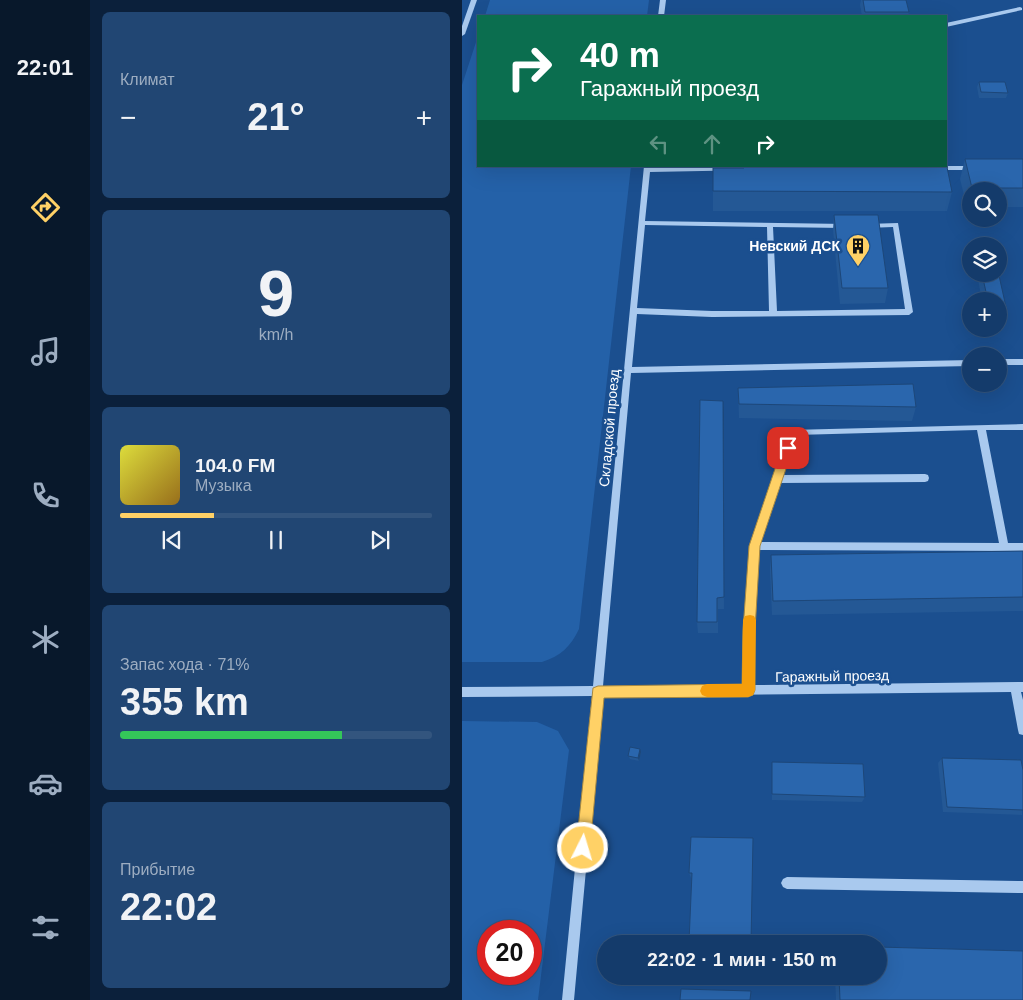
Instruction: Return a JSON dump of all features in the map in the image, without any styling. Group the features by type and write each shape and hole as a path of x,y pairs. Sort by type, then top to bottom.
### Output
{"street":[{"path":"462,34 474,0"},
{"path":"661,15 663,0"},
{"path":"947,25 1021,9 1016,0"},
{"path":"647,168 758,168"},
{"name":"Складской проезд","path":"568,1000 647,168"},
{"path":"925,168 984,168"},
{"path":"634,311 712,314 909,312 896,225 770,226 642,223"},
{"path":"770,226 773,312"},
{"path":"1007,362 1022,362"},
{"path":"628,370 962,363"},
{"path":"981,427 1004,548"},
{"path":"748,690 754,546 793,432 1022,427"},
{"path":"777,479 925,478"},
{"path":"754,546 1022,547"},
{"path":"1019,687 1022,730"},
{"name":"Гаражный проезд","path":"462,692 1019,687"},
{"path":"788,883 1022,887"}],"shaded area":[{"path":"490,0 649,0 647,15 485,15"},
{"path":"477,39 477,167 631,167 579,629 565,650 555,657 542,662 462,662 462,85"},
{"path":"462,721 537,722 558,731 569,750 542,968 542,920 477,920 477,985 540,985 538,1000 462,1000"}],"building":[{"path":"863,0 906,0 909,12 865,12"},
{"path":"979,82 1005,82 1008,93 981,92"},
{"path":"965,159 1023,159 1023,188 1007,188 1007,182 971,182"},
{"path":"947,167 952,192 713,191 713,168"},
{"name":"Невский ДСК","path":"834,215 878,215 888,288 842,288"},
{"path":"984,282 1000,282 1003,292 986,292"},
{"path":"913,384 916,407 739,404 738,388"},
{"path":"700,400 723,401 724,597 717,598 717,622 697,622"},
{"path":"1023,551 1023,597 773,601 771,555"},
{"path":"630,747 640,749 638,758 628,756"},
{"path":"942,758 1021,760 1023,770 1023,810 947,807"},
{"path":"772,762 863,764 865,797 772,794"},
{"path":"691,837 753,838 751,935 689,935 692,873 689,873"},
{"path":"887,947 1023,951 1023,1000 840,1000 839,985 887,985"},
{"path":"681,989 751,991 750,1000 680,1000"}],"slow traffic":[{"path":"707,691 748,690 750,620"}],"place":[{"name":"Невский ДСК","path":"858,267"}],"route":[{"path":"583,848 598,692 748,690 754,546 788,448"}]}
